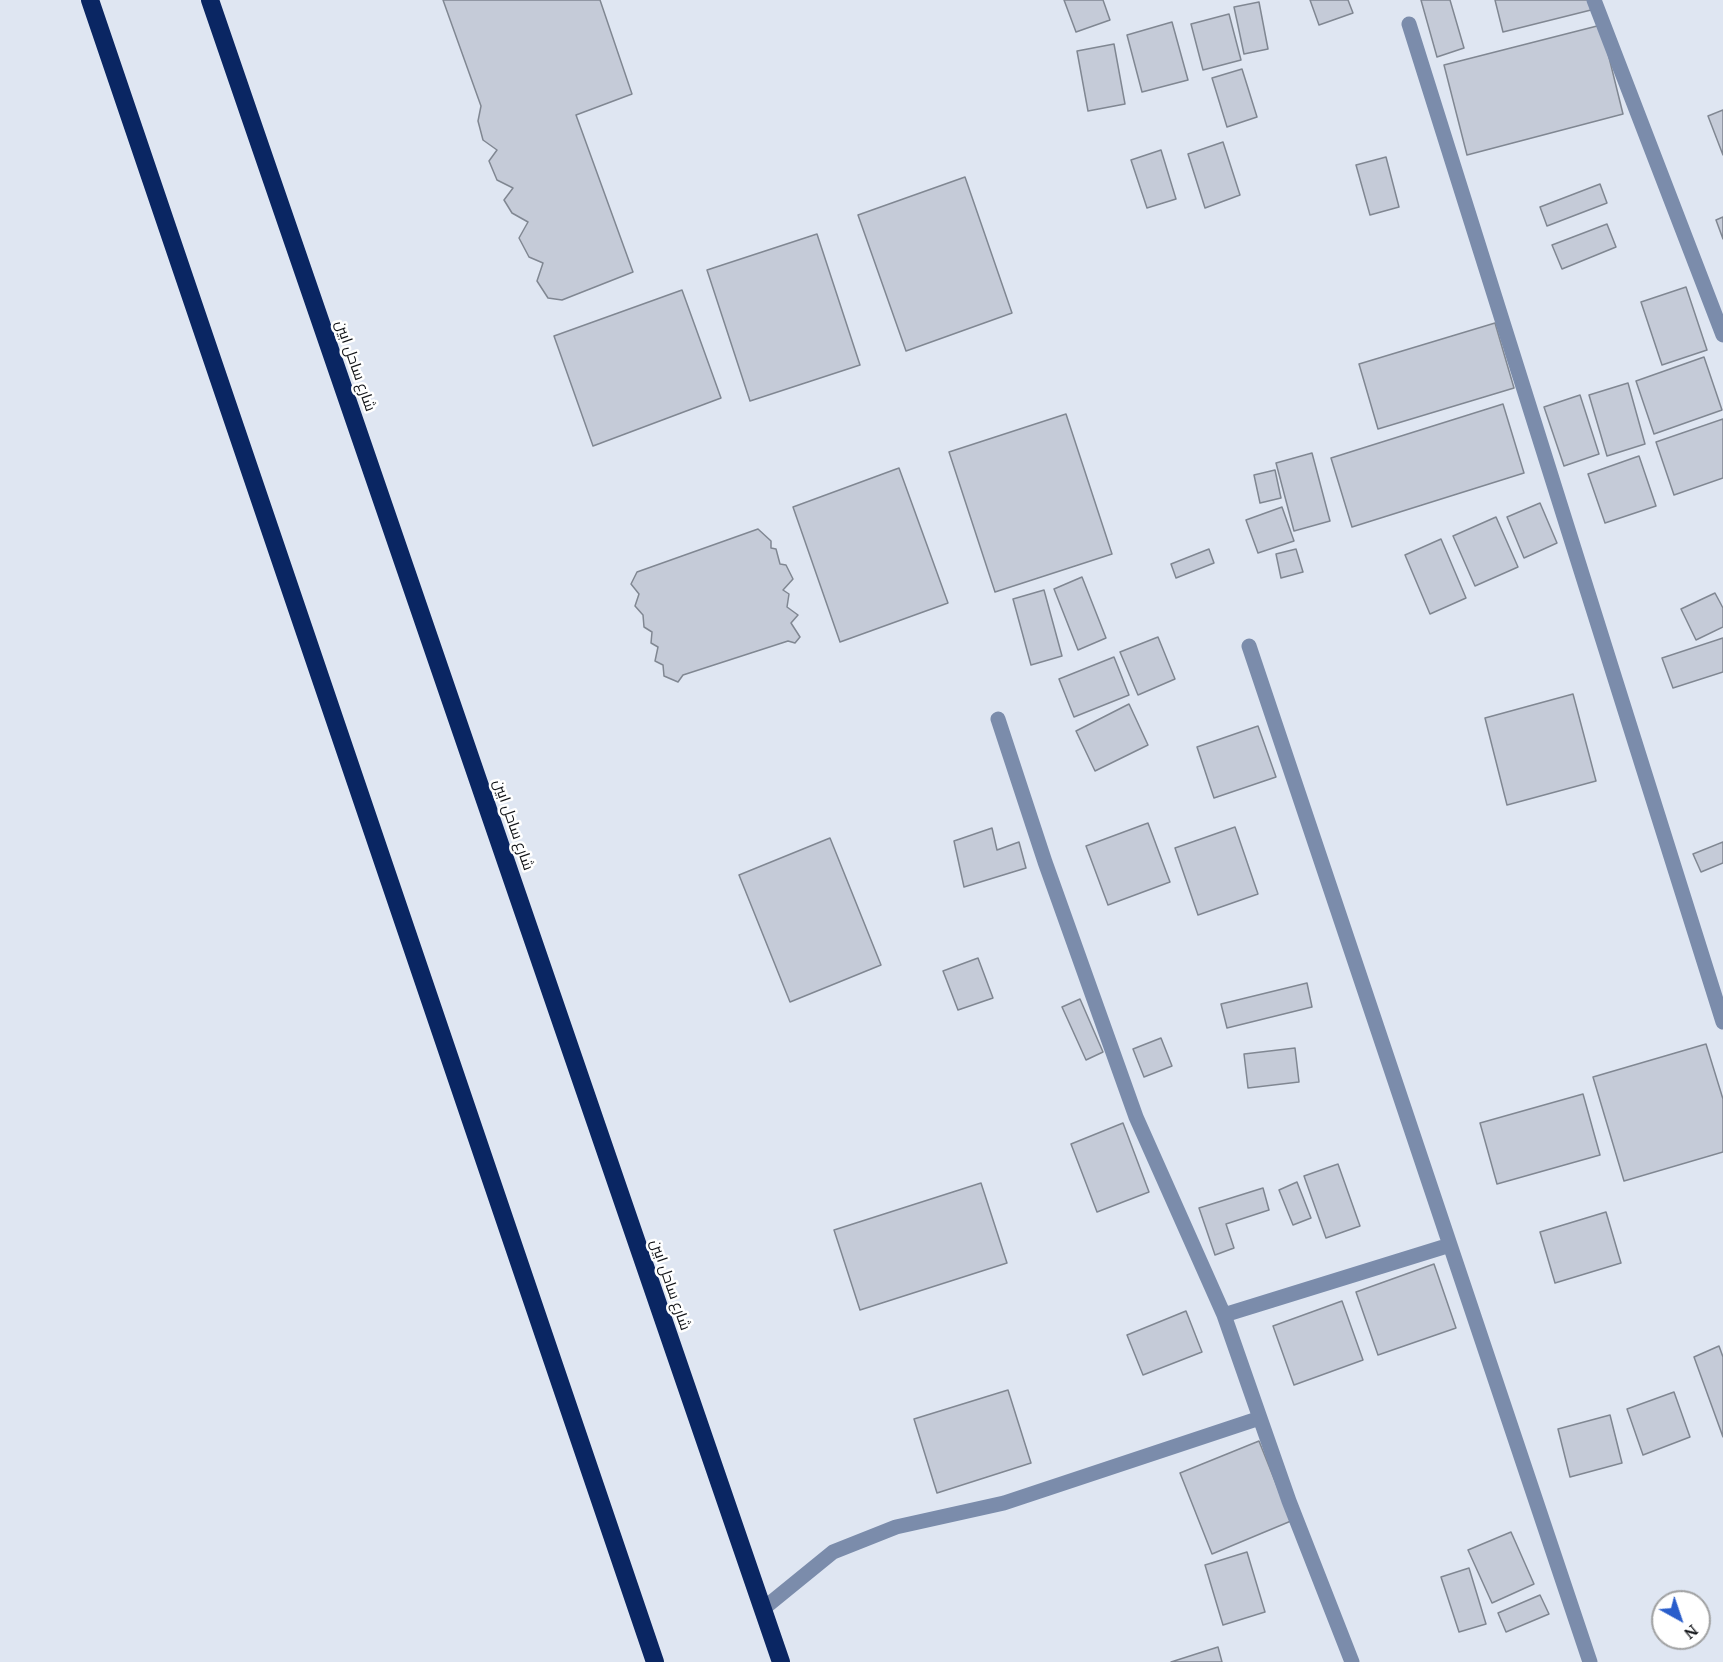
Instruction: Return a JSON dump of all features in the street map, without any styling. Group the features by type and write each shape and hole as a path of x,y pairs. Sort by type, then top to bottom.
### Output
{"highway":[{"path":"90,0 655,1662"},
{"name":"شارع ساحل ابين","path":"210,0 782,1662"}],"street":[{"path":"1594,0 1723,335"},
{"path":"1409,24 1723,1022"},
{"path":"1249,646 1590,1662"},
{"path":"998,719 1045,862 1136,1116 1224,1316 1288,1501 1352,1662"},
{"path":"1224,1316 1450,1245"},
{"path":"763,1609 833,1552 896,1527 1004,1503 1260,1418"}],"building":[{"path":"443,0 600,0 632,94 576,115 633,272 562,300 548,298 537,281 543,263 529,257 519,238 528,222 512,213 504,200 513,188 497,180 489,161 497,150 483,140 478,121 481,106"},
{"path":"1064,0 1103,0 1110,20 1076,32"},
{"path":"1310,0 1348,0 1353,13 1319,25"},
{"path":"1421,0 1450,0 1464,48 1437,57"},
{"path":"1495,0 1588,0 1591,10 1503,32"},
{"path":"1259,2 1268,49 1244,54 1234,7"},
{"path":"1229,14 1241,60 1203,70 1191,24"},
{"path":"1172,22 1188,80 1142,92 1127,35"},
{"path":"1601,25 1623,114 1467,155 1444,65"},
{"path":"1114,44 1125,104 1088,111 1077,51"},
{"path":"1242,69 1257,117 1227,127 1212,78"},
{"path":"1723,110 1723,155 1708,116"},
{"path":"1223,142 1240,195 1205,208 1188,154"},
{"path":"1161,150 1176,199 1147,208 1131,160"},
{"path":"1386,157 1399,207 1370,215 1356,165"},
{"path":"965,177 1012,313 906,351 858,215"},
{"path":"1600,184 1607,203 1547,226 1540,207"},
{"path":"1723,217 1723,239 1716,220"},
{"path":"1607,224 1616,247 1562,269 1552,245"},
{"path":"817,234 860,365 750,401 707,270"},
{"path":"1686,287 1707,350 1662,365 1641,302"},
{"path":"682,290 721,398 593,446 554,336"},
{"path":"1495,323 1514,388 1378,429 1359,364"},
{"path":"1704,357 1722,410 1654,434 1636,381"},
{"path":"1628,383 1645,444 1607,456 1589,395"},
{"path":"1580,395 1599,454 1564,466 1544,407"},
{"path":"1503,404 1524,473 1352,527 1331,458"},
{"path":"1066,414 1112,554 995,592 949,452"},
{"path":"1723,419 1723,478 1674,495 1656,442"},
{"path":"1312,453 1330,521 1294,531 1276,463"},
{"path":"1639,456 1656,506 1605,523 1588,474"},
{"path":"899,468 948,603 840,642 793,507"},
{"path":"1275,470 1281,498 1260,503 1254,475"},
{"path":"1540,503 1557,543 1524,558 1507,517"},
{"path":"1282,507 1294,541 1258,553 1246,520"},
{"path":"1496,517 1518,567 1475,586 1453,536"},
{"path":"758,529 771,541 771,548 776,549 780,564 786,565 793,579 783,590 789,594 787,607 798,615 791,623 800,637 795,643 788,641 683,675 678,682 664,676 663,665 655,661 658,647 651,643 652,632 644,627 643,615 635,606 639,594 631,584 637,572"},
{"path":"1441,539 1466,598 1430,614 1405,555"},
{"path":"1209,549 1214,563 1176,578 1171,564"},
{"path":"1296,549 1303,572 1281,578 1276,554"},
{"path":"1082,577 1106,638 1078,650 1054,589"},
{"path":"1044,590 1062,656 1031,665 1013,599"},
{"path":"1715,593 1723,608 1723,627 1696,640 1681,609"},
{"path":"1158,637 1175,679 1138,695 1120,652"},
{"path":"1723,638 1723,672 1673,688 1662,658"},
{"path":"1114,657 1129,695 1074,717 1059,679"},
{"path":"1573,694 1596,781 1507,805 1485,718"},
{"path":"1129,704 1148,745 1095,771 1076,731"},
{"path":"1258,726 1276,777 1214,798 1197,747"},
{"path":"1148,823 1170,882 1108,905 1086,846"},
{"path":"1235,827 1258,894 1198,915 1175,848"},
{"path":"992,828 997,850 1019,842 1026,868 964,887 954,841"},
{"path":"830,838 881,965 790,1002 739,875"},
{"path":"1723,842 1723,863 1701,872 1693,854"},
{"path":"978,958 993,998 958,1010 943,971"},
{"path":"1307,983 1312,1007 1227,1028 1221,1004"},
{"path":"1080,999 1103,1052 1086,1060 1062,1007"},
{"path":"1161,1038 1172,1066 1144,1077 1133,1049"},
{"path":"1706,1044 1723,1099 1723,1152 1624,1181 1593,1077"},
{"path":"1295,1048 1299,1082 1248,1088 1244,1054"},
{"path":"1583,1094 1600,1155 1497,1184 1480,1123"},
{"path":"1123,1123 1149,1192 1097,1212 1071,1144"},
{"path":"1338,1164 1360,1226 1326,1238 1304,1176"},
{"path":"1297,1182 1311,1218 1293,1225 1279,1190"},
{"path":"981,1183 1007,1263 860,1310 834,1230"},
{"path":"1263,1188 1269,1210 1226,1224 1234,1248 1215,1255 1199,1208"},
{"path":"1606,1212 1621,1263 1555,1283 1540,1232"},
{"path":"1434,1264 1456,1328 1378,1355 1356,1292"},
{"path":"1342,1301 1363,1360 1294,1385 1273,1326"},
{"path":"1186,1311 1202,1352 1143,1375 1127,1335"},
{"path":"1719,1346 1723,1357 1723,1437 1694,1357"},
{"path":"1008,1390 1031,1463 937,1493 914,1419"},
{"path":"1674,1392 1690,1437 1643,1455 1627,1409"},
{"path":"1610,1415 1622,1463 1570,1477 1558,1429"},
{"path":"1259,1441 1291,1521 1212,1554 1180,1473"},
{"path":"1511,1532 1534,1584 1492,1603 1468,1550"},
{"path":"1247,1552 1265,1612 1223,1625 1205,1565"},
{"path":"1469,1568 1486,1624 1459,1632 1441,1577"},
{"path":"1540,1595 1549,1614 1506,1632 1498,1613"},
{"path":"1218,1647 1222,1662 1171,1662"}]}
